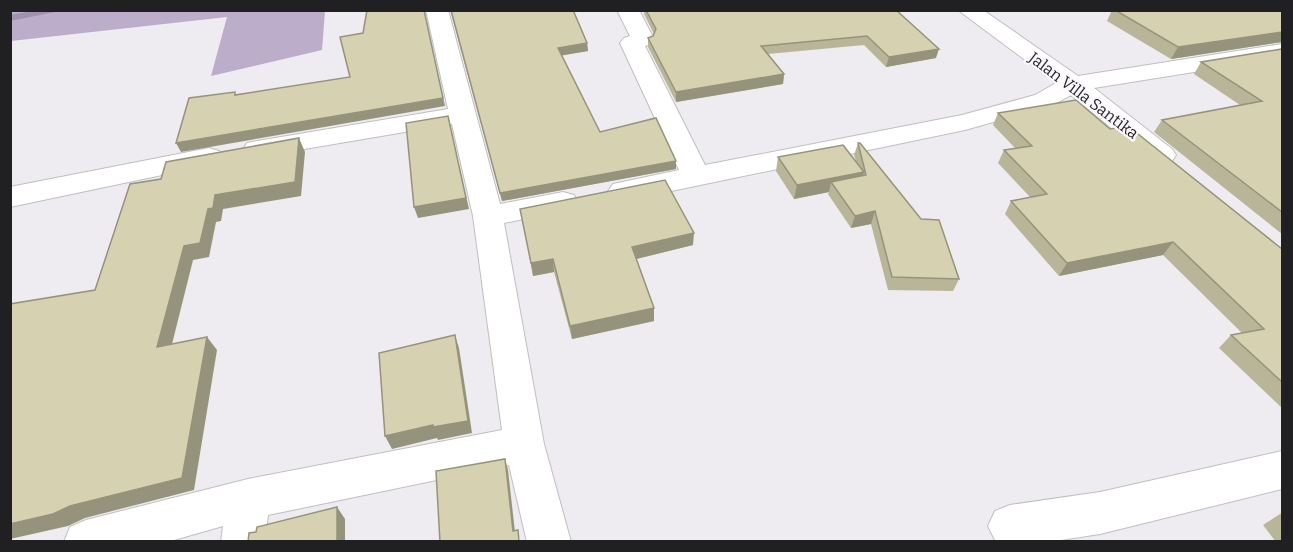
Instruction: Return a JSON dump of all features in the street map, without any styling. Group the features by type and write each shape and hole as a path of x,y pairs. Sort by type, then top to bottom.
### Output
{"street":[{"path":"437,10 488,216 524,444 549,542"},
{"path":"628,10 643,39 632,44 696,177"},
{"name":"Jalan Villa Santika","path":"968,10 1073,84 1182,171"},
{"path":"488,216 696,177 965,122 1044,100 1073,84 1282,51"},
{"path":"10,197 196,160 462,114"},
{"path":"86,542 248,499 524,444"},
{"path":"1010,526 1100,513 1282,470"},
{"path":"243,542 248,499"}],"shaded area":[{"path":"10,11 325,11 322,50 211,76 227,17 11,41"}],"building":[{"path":"367,10 424,10 443,98 176,143 189,98 235,92 235,95 350,77 340,37 363,33"},
{"path":"451,10 573,10 587,43 558,48 600,132 656,118 676,161 500,193"},
{"path":"646,10 896,10 939,49 889,57 867,36 761,46 784,74 676,92 648,38 653,36 656,29"},
{"path":"1115,10 1282,10 1282,32 1178,47"},
{"path":"1282,49 1282,212 1162,120 1262,101 1201,62"},
{"path":"1076,100 1110,129 1128,126 1282,249 1282,382 1231,335 1264,329 1173,242 1067,263 1011,201 1047,194 1004,150 1032,146 998,113"},
{"path":"448,116 466,198 414,207 406,123"},
{"path":"299,138 295,182 215,195 213,208 208,209 200,243 184,246 157,347 207,337 182,478 70,506 53,514 10,524 10,304 95,290 130,184 161,179 166,162"},
{"path":"858,143 921,219 939,220 959,279 892,277 875,211 855,216 831,182 866,175"},
{"path":"843,145 864,172 797,185 778,157"},
{"path":"665,180 694,233 632,247 654,308 570,326 553,259 531,263 520,209"},
{"path":"455,335 468,421 433,427 433,425 385,436 379,353"},
{"path":"505,459 513,531 518,530 519,542 440,542 436,471"},
{"path":"337,507 337,542 248,542 249,533 256,532 257,527"}],"waterway":[{"path":"10,18 60,10"}]}
